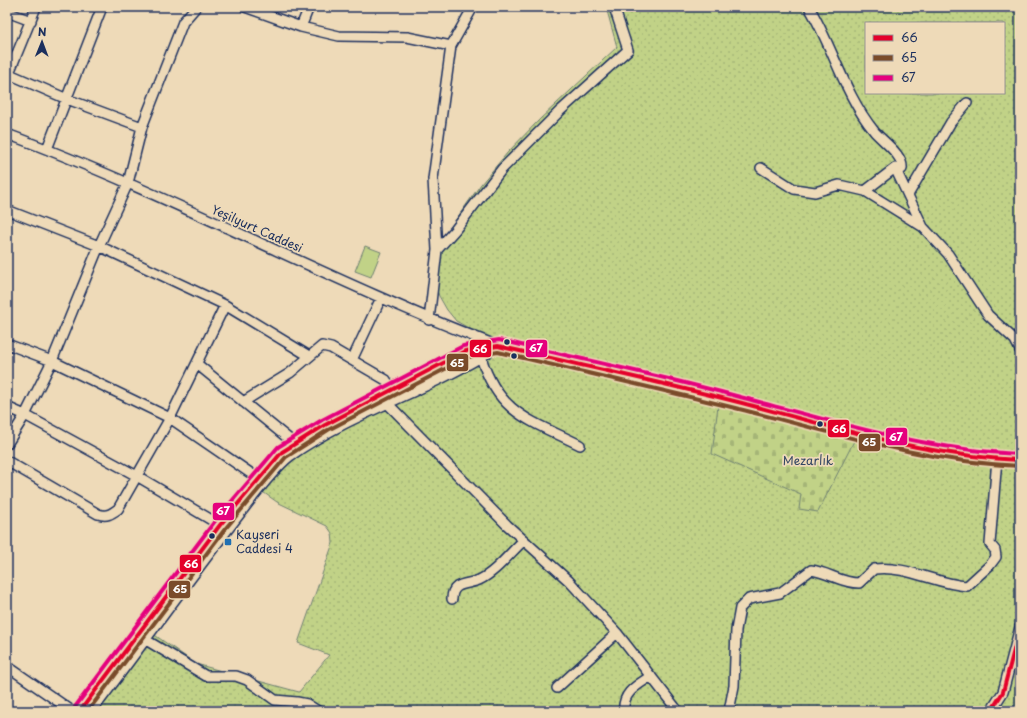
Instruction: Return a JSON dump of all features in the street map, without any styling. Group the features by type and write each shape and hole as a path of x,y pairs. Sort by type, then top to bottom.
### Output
{"street":[{"path":"36,7 8,75 142,127"},
{"path":"47,149 102,7"},
{"path":"7,444 25,415 52,361 99,246 128,183 142,127 183,22 196,7"},
{"path":"245,7 302,28 339,36 407,37 451,46"},
{"path":"302,28 309,7"},
{"path":"429,320 437,250 433,179 451,46 473,7"},
{"path":"437,250 455,230 502,169 560,111 628,50 614,7"},
{"path":"809,7 856,102 875,132 887,143 902,164 902,169 897,172"},
{"path":"7,12 31,21"},
{"path":"908,195 951,122 967,103"},
{"name":"Yeşilyurt Caddesi","path":"7,134 128,183 429,320 498,346"},
{"path":"761,168 794,189 815,192 839,185 865,191 923,227 948,254 988,315 1015,340 1020,350"},
{"path":"865,191 895,168 923,227"},
{"path":"7,210 99,246 226,305 309,356"},
{"path":"352,360 381,298"},
{"path":"7,461 104,516 111,514 118,509 170,418 226,305"},
{"path":"7,344 52,361 170,418 258,479"},
{"path":"243,402 290,373 319,347 325,346 386,380 392,390"},
{"path":"92,711 222,537 266,482 289,457 328,433 481,357 498,346"},
{"path":"80,711 220,525 282,452 325,425 466,350 498,346 741,403 871,438 997,459 1019,459"},
{"path":"481,357 493,388 507,406 525,418 580,445"},
{"path":"196,364 294,444"},
{"path":"388,403 458,477 569,581 617,633 678,711"},
{"path":"7,407 25,415 137,476 220,525"},
{"path":"729,711 734,686 740,608 749,599 780,593 810,570 822,571 849,583 859,583 874,569 898,568 935,580 967,586 990,566 996,557 995,550 990,544 997,459"},
{"path":"452,599 456,587 462,584 477,581 486,575 524,540"},
{"path":"991,711 1003,692 1020,627"},
{"path":"556,688 617,633"},
{"path":"146,640 206,676 236,676 247,680 275,700 307,704 318,711"},
{"path":"7,666 72,711"},
{"path":"624,711 624,702 630,691 651,676"}],"green space":[{"path":"606,7 1020,7 1020,711 72,711 139,624 196,664 299,692 329,655 298,643 333,543 332,533 327,526 277,502 250,483 303,433 481,335 456,321 447,310 439,296 436,288 440,242 481,184 508,152 540,119 617,47"},
{"path":"365,246 381,252 371,277 355,271"},
{"name":"Mezarlık","path":"718,406 854,441 818,512 799,509 801,494 712,454"}],"transit line":[{"name":"67","path":"75,707 215,521 278,447 322,420 463,346 499,340 683,382 881,434 950,447 1020,454"},
{"name":"66","path":"80,711 220,525 282,452 325,425 466,351 498,346 712,395 845,431 915,447 949,453 1020,460"},
{"name":"65","path":"88,711 225,529 286,457 328,430 468,357 498,352 709,402 878,445 948,459 1020,466"},
{"name":"66","path":"991,711 1003,692 1020,627"}],"place":[{"name":"Kayseri Caddesi 4","path":"228,542"}]}
